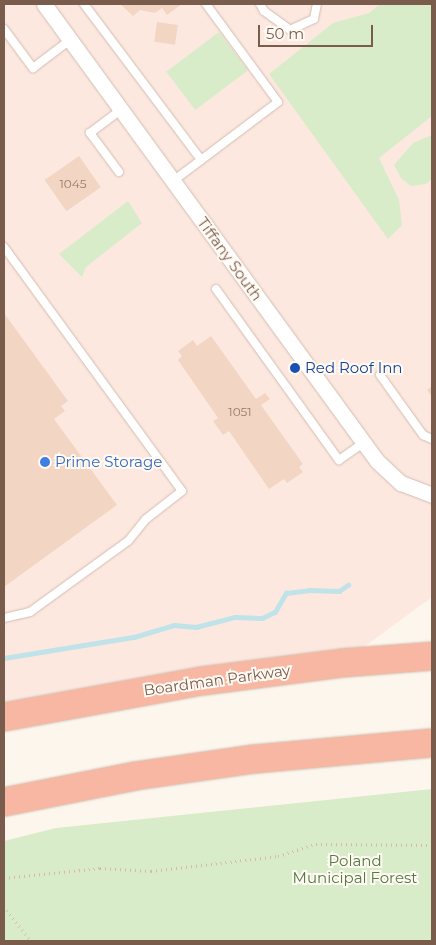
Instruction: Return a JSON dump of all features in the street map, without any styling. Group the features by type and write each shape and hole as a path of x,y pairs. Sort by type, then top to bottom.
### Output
{"highway":[{"name":"Boardman Parkway","path":"4,717 202,681 430,655"},
{"path":"4,802 135,776 237,762 432,743"}],"street":[{"name":"Tiffany South","path":"44,4 384,469 401,483 432,495"}],"lane":[{"path":"84,4 201,160"},
{"path":"173,180 278,102 206,4"},
{"path":"260,4 264,11 290,30 314,19 317,4"},
{"path":"4,29 32,68 70,40"},
{"path":"119,172 90,133 121,110"},
{"path":"4,246 182,490 146,519 128,541 30,612 4,618"},
{"path":"216,289 339,460 365,442"},
{"path":"380,375 423,435 432,440"}],"path":[{"path":"4,878 100,868 151,871 278,856 316,844 432,845"},
{"path":"4,906 31,941"}],"shaded area":[{"path":"4,4 432,4 432,597 342,663 4,717"}],"green space":[{"path":"380,4 432,4 432,116 379,158 399,200 402,225 388,239 269,74 333,23 369,13"},
{"path":"219,32 248,70 195,110 166,72"},
{"path":"432,135 432,179 426,184 411,186 401,178 394,165 413,143"},
{"path":"128,201 142,223 86,267 82,277 59,254"},
{"name":"Poland Municipal Forest","path":"432,789 432,941 4,941 4,841 56,828"}],"building":[{"path":"120,4 182,4 167,15 162,8 155,13 140,10 133,16"},
{"path":"157,22 178,25 175,45 154,42"},
{"path":"79,156 101,187 66,211 45,180"},
{"name":"Prime Storage","path":"4,313 68,401 61,406 65,411 54,419 117,505 4,587"},
{"path":"211,336 256,399 265,393 270,399 261,405 303,464 299,467 303,472 287,483 284,479 269,489 229,431 223,435 213,421 218,418 178,360 182,356 178,351 193,340 197,346"},
{"path":"432,386 432,397 427,390"}],"waterway":[{"path":"4,658 134,637 174,625 196,627 235,617 262,618 275,612 286,593 309,590 339,591 348,585"}],"place":[{"name":"Red Roof Inn","path":"295,368"},
{"name":"Prime Storage","path":"45,462"}]}
